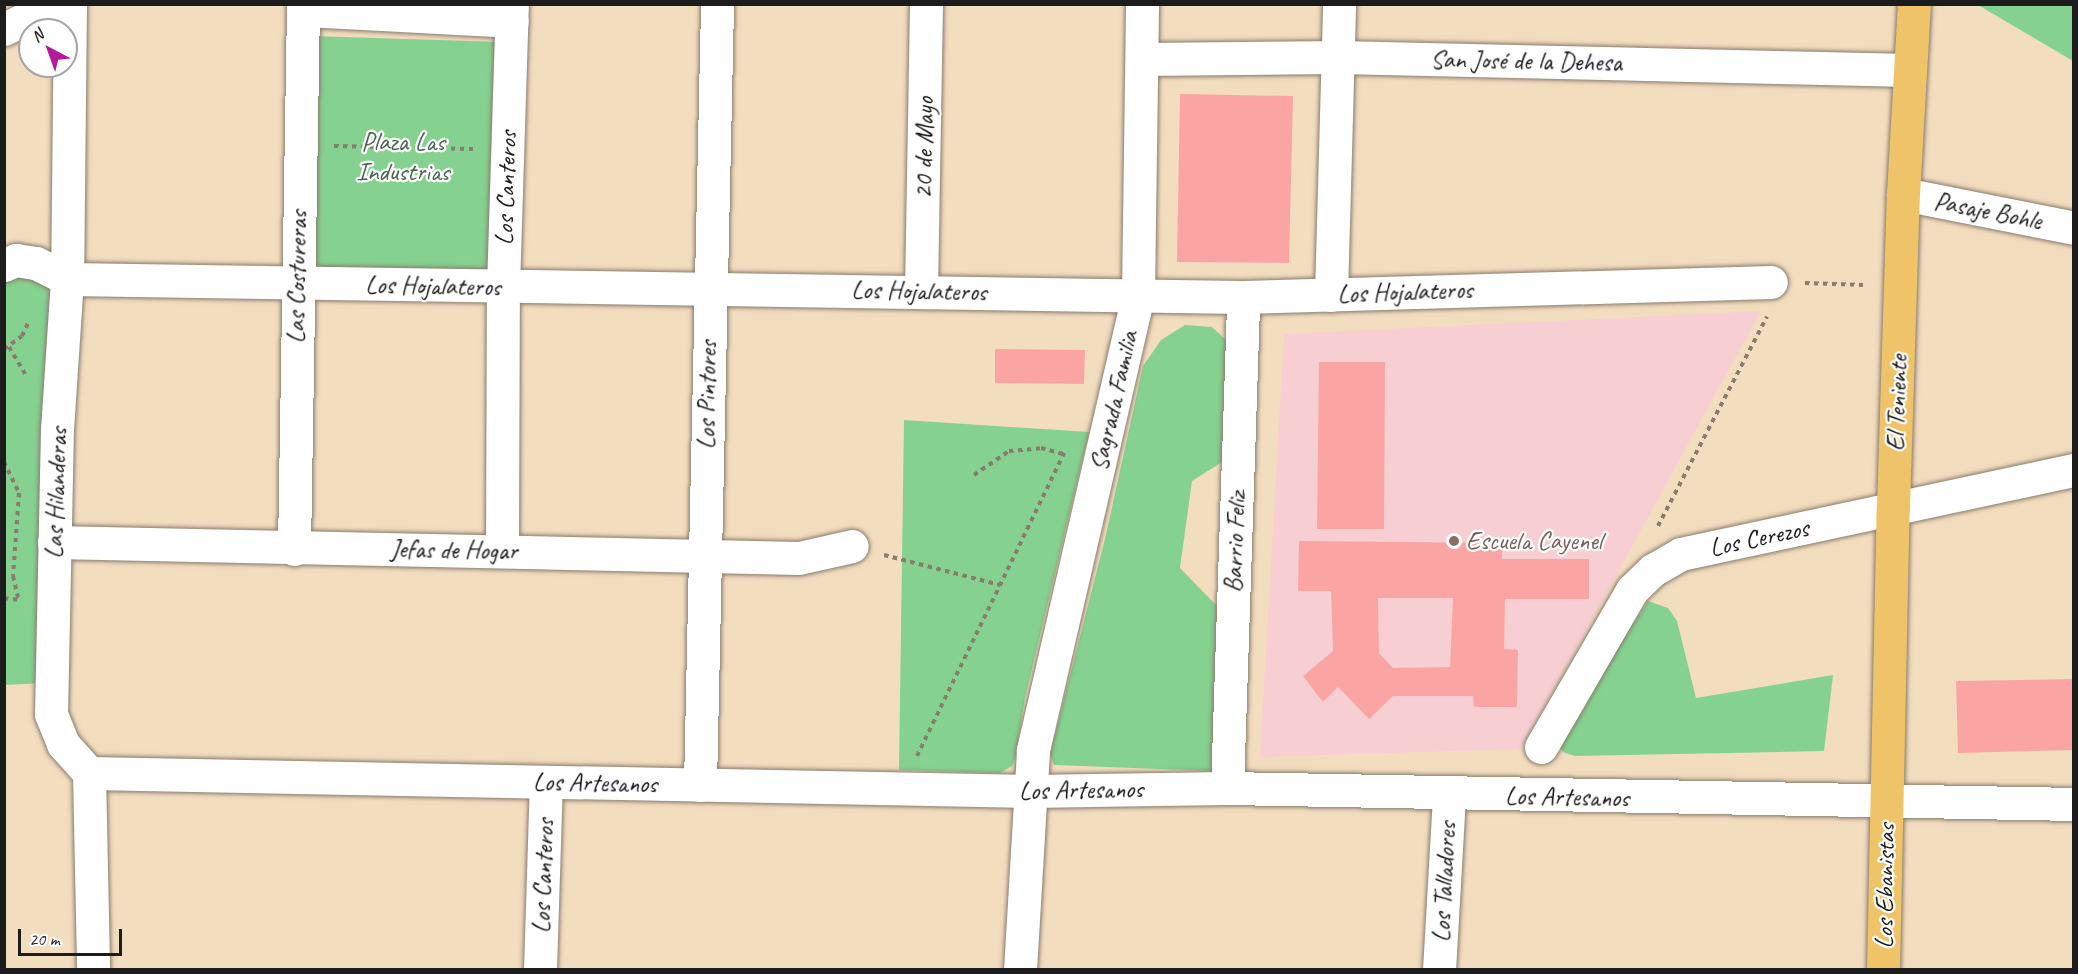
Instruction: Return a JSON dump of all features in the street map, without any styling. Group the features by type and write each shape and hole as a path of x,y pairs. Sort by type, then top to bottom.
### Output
{"main road":[{"name":"El Teniente","path":"1887,802 1903,194 1914,4"},
{"name":"Los Ebanistas","path":"1883,969 1887,802"}],"street":[{"path":"4,29 56,4"},
{"name":"Las Hilanderas","path":"70,4 67,279 54,542 51,714 63,744 89,773"},
{"name":"Los Pintores","path":"700,785 717,4"},
{"name":"20 de Mayo","path":"921,291 926,4"},
{"name":"Sagrada Familia","path":"1020,969 1033,750 1138,294 1142,4"},
{"path":"1331,294 1339,4"},
{"path":"303,7 512,13"},
{"name":"Las Costureras","path":"294,549 303,7"},
{"name":"Los Canteros","path":"502,551 504,287 512,13"},
{"name":"San José de la Dehesa","path":"1142,59 1338,57 1910,70"},
{"name":"Pasaje Bohle","path":"1903,194 2073,228"},
{"path":"4,265 16,260 36,263 67,279"},
{"name":"Los Hojalateros","path":"67,279 297,285 921,291 1243,297 1778,282"},
{"name":"Barrio Feliz","path":"1227,788 1243,297"},
{"name":"Los Cerezos","path":"1541,747 1632,590 1653,570 1681,554 2073,470"},
{"name":"Jefas de Hogar","path":"54,542 294,549 704,554 800,558 852,546"},
{"path":"89,773 93,969"},
{"name":"Los Artesanos","path":"89,773 901,789 1031,791 1227,788 1449,795 2073,804"},
{"name":"Los Canteros","path":"540,969 546,782"},
{"name":"Los Talladores","path":"1439,969 1449,795"}],"path":[{"path":"299,145 507,150"},
{"path":"1653,570 1650,554 1654,534 1778,282 1863,285"},
{"path":"901,789 1068,445"},
{"path":"974,475 1009,451 1041,448 1064,454"},
{"path":"4,462 19,493 13,576 19,600"},
{"path":"852,546 1000,585"}],"shaded area":[{"name":"Escuela Cayenel","path":"1761,311 1521,749 1260,757 1284,334"}],"green space":[{"path":"1978,5 2073,5 2073,61"},
{"name":"Plaza Las Industrias","path":"313,36 499,42 492,273 310,272"},
{"path":"4,274 31,275 54,291 43,683 5,685"},
{"path":"1185,325 1212,327 1226,340 1222,462 1192,481 1180,568 1218,607 1213,771 1054,765 1050,754 1105,539 1143,366 1161,340"},
{"path":"904,420 1089,432 1025,698 1015,759 1012,766 1000,773 899,770"},
{"path":"1648,601 1668,608 1677,621 1696,698 1833,675 1824,751 1575,756 1563,752 1556,742"}],"building":[{"path":"1180,94 1293,96 1289,263 1177,262"},
{"path":"995,349 1085,350 1084,384 995,383"},
{"path":"1319,362 1385,362 1384,529 1317,529"},
{"path":"1299,541 1503,543 1502,559 1589,559 1589,599 1505,599 1504,649 1518,650 1517,707 1474,707 1473,696 1393,696 1369,719 1338,687 1323,702 1303,676 1333,651 1331,591 1298,591","holes":["1378,598 1453,598 1450,667 1393,668 1379,653"]},
{"path":"2074,679 2074,750 1958,753 1956,681"}],"place":[{"name":"Escuela Cayenel","path":"1454,541"}]}
